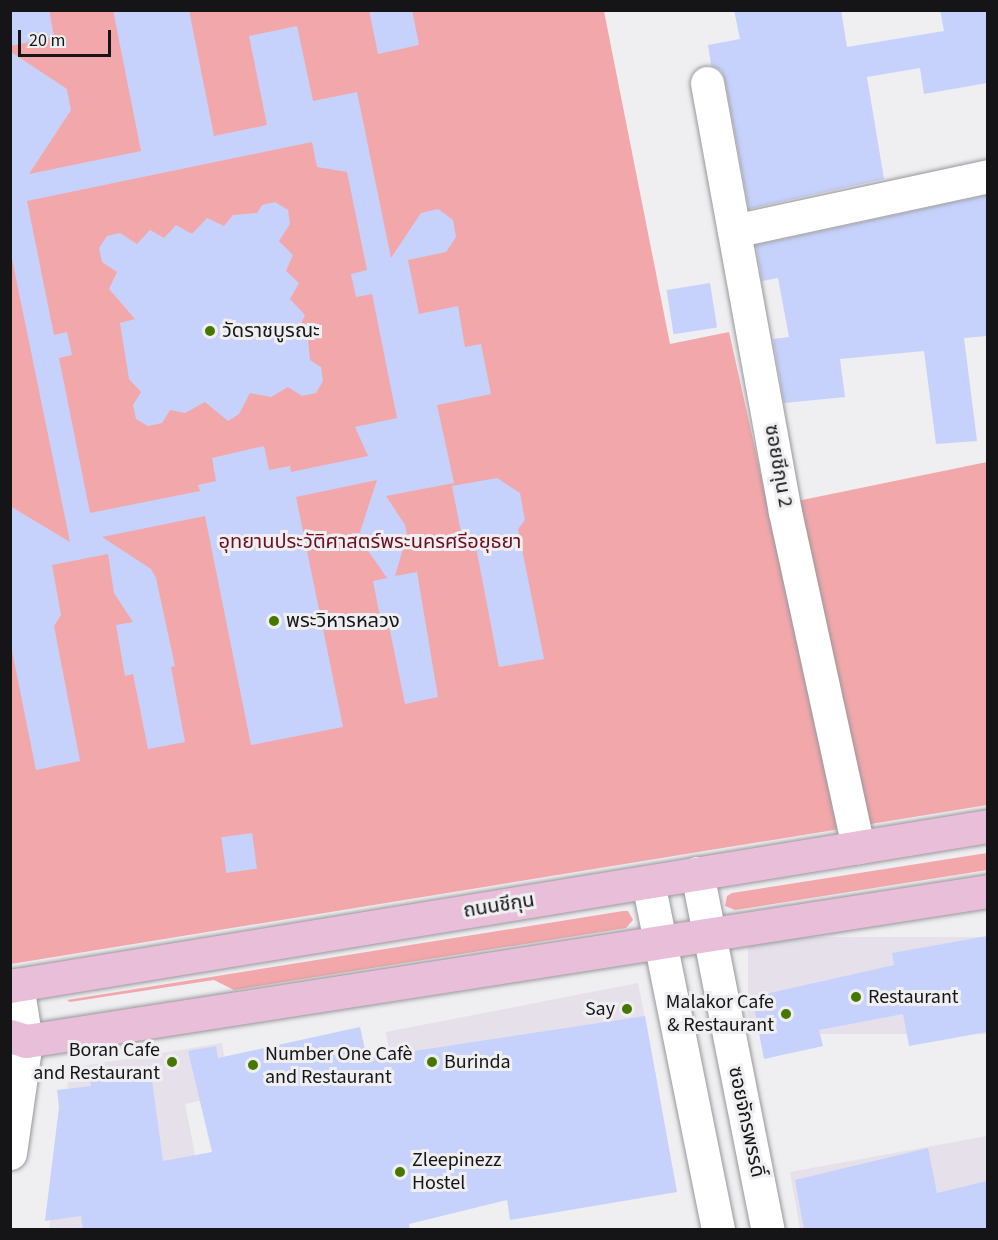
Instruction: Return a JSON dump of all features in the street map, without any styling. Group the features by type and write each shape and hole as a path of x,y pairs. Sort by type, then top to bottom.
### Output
{"main road":[{"name":"ถนนชีกุน","path":"14,985 987,826"},
{"path":"18,1039 987,891"}],"street":[{"name":"ซอยชีกุน 2","path":"707,83 785,512 858,847"},
{"path":"734,231 987,176"},
{"name":"ซอยจักรพรรดิ์","path":"697,873 707,935 768,1230"},
{"path":"648,882 718,1230"},
{"path":"10,1153 18,1039 14,985"}],"shaded area":[{"path":"748,937 987,937 987,1034 748,1034"},
{"path":"638,983 657,1080 405,1129 386,1032"},
{"path":"222,1043 230,1094 185,1104 210,1229 49,1230 70,1068"},
{"path":"987,1136 987,1229 800,1229 790,1172"}],"green space":[{"name":"อุทยานประวัติศาสตร์พระนครศรีอยุธยา","path":"11,11 604,11 670,344 729,332 768,507 987,462 987,805 11,964"},
{"path":"987,853 987,870 735,910 725,906 727,896 732,893"},
{"path":"628,911 633,920 626,928 234,990 214,980 70,1002 67,1000"}],"building":[{"path":"10,10 49,10 54,37 10,46"},
{"path":"113,10 189,10 214,136 267,125 249,36 297,26 313,101 357,92 391,258 421,213 438,209 453,220 456,237 446,252 408,260 419,314 458,306 465,347 481,344 491,394 437,405 454,483 386,496 405,525 407,535 395,576 417,572 438,697 405,704 389,626 382,627 373,581 387,578 362,542 360,532 377,480 296,497 343,727 251,745 205,516 102,537 151,569 156,578 175,666 171,667 185,742 148,749 133,674 125,676 116,625 133,622 114,593 108,554 52,565 61,615 54,626 80,761 36,770 10,641 10,506 70,542 10,249 11,52 67,89 71,110 29,174 141,151","holes":["312,142 317,167 347,172 367,270 351,274 356,297 372,294 397,418 355,427 368,456 291,472 290,466 269,470 264,446 212,458 216,481 198,485 200,491 90,513 59,358 72,355 67,332 54,335 27,201"]},
{"path":"369,10 412,10 419,45 378,54"},
{"path":"734,10 841,10 847,47 944,31 940,10 987,10 987,83 924,94 920,68 867,77 884,179 749,209 725,80 721,70 711,65 708,45 740,39"},
{"path":"987,195 987,336 964,338 977,441 936,444 924,351 840,359 845,397 784,403 773,339 789,337 778,278 762,281 756,245"},
{"path":"275,202 288,210 290,224 279,241 293,255 286,271 299,283 290,299 305,315 298,330 308,339 310,360 321,367 323,381 316,393 302,396 288,387 271,397 250,393 239,414 228,421 205,402 185,413 170,410 162,423 148,426 136,419 133,405 141,392 129,379 120,323 135,319 109,289 117,272 102,262 99,248 107,236 120,233 137,244 150,230 164,238 176,225 192,234 207,218 224,226 233,215 257,213 262,205"},
{"path":"710,283 717,327 674,334 667,290"},
{"path":"497,478 520,493 525,520 518,529 544,659 499,667 475,542 461,532 452,486"},
{"path":"252,833 257,869 226,873 221,837"},
{"path":"987,936 987,1032 909,1046 903,1014 819,1030 823,1046 764,1059 752,997 894,965 892,953"},
{"path":"645,1016 677,1192 510,1220 507,1200 409,1224 410,1230 83,1230 81,1216 45,1221 59,1107 57,1090 91,1086 90,1074 150,1066 163,1161 212,1152 188,1051 216,1046 218,1058 360,1027 367,1058"},
{"path":"928,1148 937,1193 987,1181 987,1230 804,1230 795,1180"}],"place":[{"name":"วัดราชบูรณะ","path":"210,331"},
{"name":"พระวิหารหลวง","path":"274,621"},
{"name":"Restaurant","path":"856,997"},
{"name":"Say","path":"627,1009"},
{"name":"Malakor Cafe & Restaurant","path":"786,1014"},
{"name":"Boran Cafe and Restaurant","path":"172,1062"},
{"name":"Burinda","path":"432,1062"},
{"name":"Number One Cafè and Restaurant","path":"253,1065"},
{"name":"Zleepinezz Hostel","path":"400,1172"}]}
